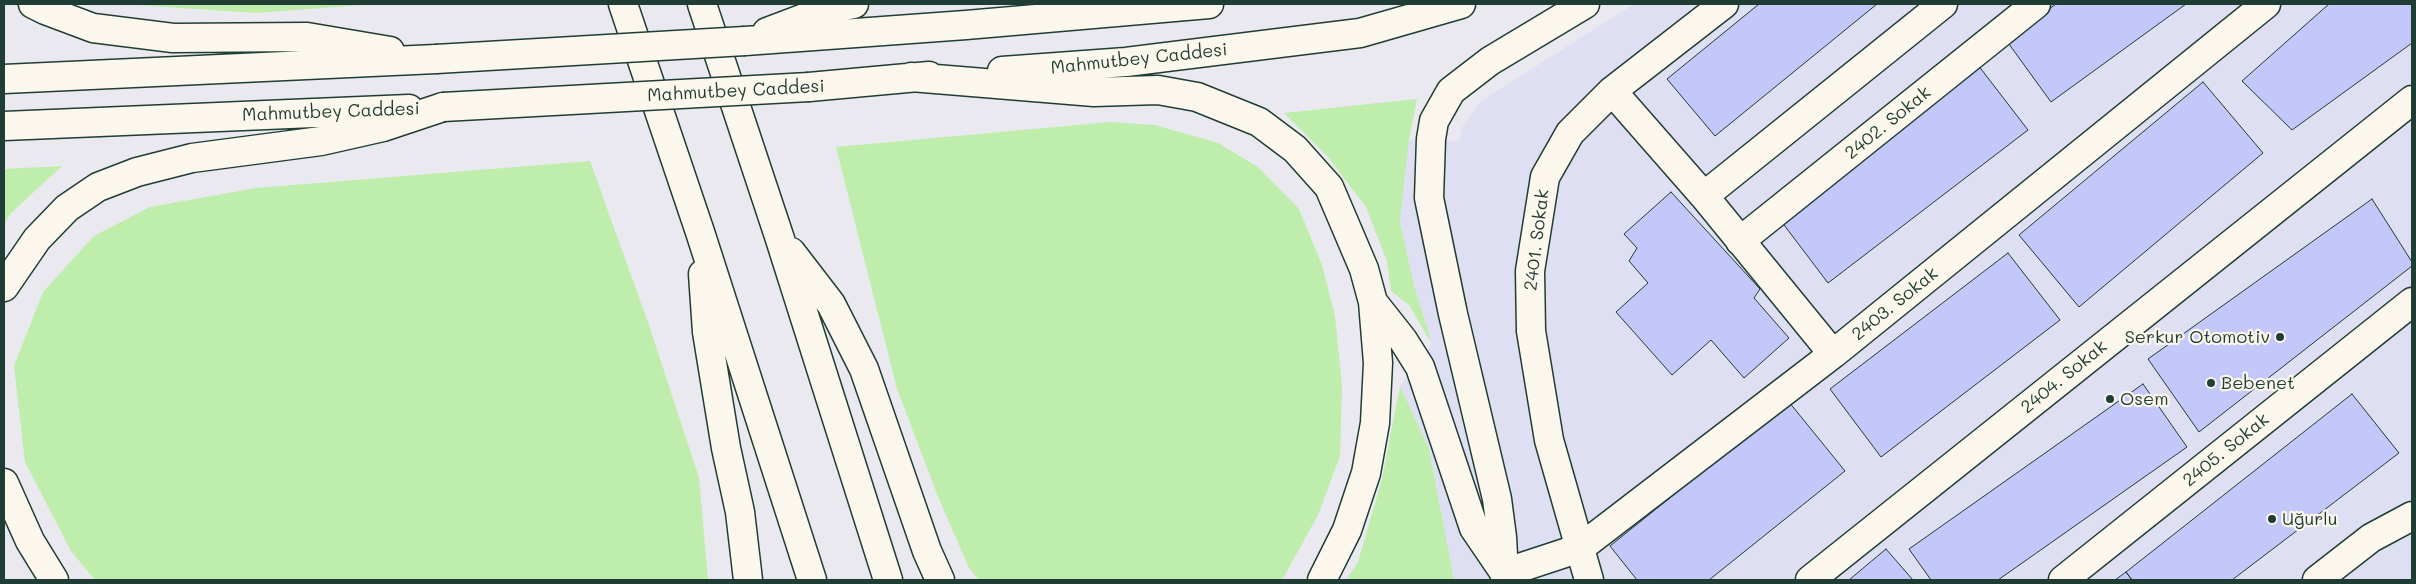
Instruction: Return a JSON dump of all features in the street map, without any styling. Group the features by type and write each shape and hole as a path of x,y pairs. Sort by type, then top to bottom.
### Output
{"main road":[{"path":"33,4 45,10 102,29 173,38 307,38 436,59"},
{"path":"622,4 700,232 812,580"},
{"path":"702,4 779,236 888,580"},
{"path":"745,41 828,9 854,4"},
{"path":"4,79 436,59 745,41 966,25 1209,4"},
{"name":"Mahmutbey Caddesi","path":"4,126 443,107 809,87 911,77 1126,62 1360,33 1461,4"},
{"path":"1504,573 1497,499 1453,314 1429,198 1431,139 1434,121 1452,91 1490,61 1584,4"},
{"name":"2401. Sokak","path":"1589,580 1549,440 1531,331 1530,271 1545,177 1570,134 1612,91 1724,4"},
{"path":"1704,196 1944,4"},
{"name":"2402. Sokak","path":"1740,241 2036,4"},
{"name":"2403. Sokak","path":"1504,573 1580,548 1833,354 2266,4"},
{"path":"911,77 1094,92 1158,90 1197,97 1259,122 1295,150 1329,187 1364,269 1373,302 1378,363 1375,422 1366,473 1347,530 1322,580"},
{"path":"1612,91 1704,196 1833,354"},
{"name":"2404. Sokak","path":"1810,580 2412,100"},
{"path":"4,287 37,239 66,208 98,187 137,172 192,158 321,141 384,127 443,107"},
{"path":"700,232 707,332 726,448 740,512 748,580"},
{"path":"779,236 831,304 864,369 927,551 940,580"},
{"path":"1373,302 1403,340 1420,367 1474,528 1504,573"},
{"name":"2405. Sokak","path":"2063,580 2412,302"},
{"path":"4,483 30,542 54,580"},
{"path":"2317,580 2371,538 2412,516"}],"shaded area":[{"path":"1634,4 2412,4 2412,580 1454,580 1429,449 1400,386 1432,344 1414,285 1400,222 1409,140 1459,141 1463,126 1481,101"}],"green space":[{"path":"121,4 376,4 256,13"},
{"path":"1417,99 1409,140 1400,222 1414,285 1432,344 1409,305 1391,291 1387,261 1366,207 1328,157 1284,113"},
{"path":"1110,122 1155,125 1218,143 1258,167 1299,209 1322,265 1335,316 1342,386 1340,456 1318,515 1282,580 979,580 969,568 939,499 897,389 836,147"},
{"path":"590,161 650,328 699,478 708,580 95,580 71,551 25,462 14,366 43,292 94,236 150,207 256,188"},
{"path":"62,166 11,213 4,224 4,169"},
{"path":"1400,386 1429,449 1454,580 1346,580 1358,562 1382,479"}],"building":[{"path":"1759,4 1877,4 1715,136 1667,79"},
{"path":"2056,4 2186,4 2051,102 2006,40"},
{"path":"2329,4 2412,4 2412,43 2292,130 2242,81"},
{"path":"1978,65 2028,130 1828,283 1778,217"},
{"path":"2203,82 2263,153 2079,307 2019,235"},
{"path":"1671,192 1760,289 1754,298 1789,338 1744,378 1711,340 1672,375 1616,312 1648,283 1629,261 1637,248 1624,234"},
{"path":"2372,199 2412,262 2412,266 2199,432 2148,359"},
{"path":"2008,253 2060,320 1881,457 1830,389"},
{"path":"2143,384 2187,447 1998,580 1931,580 1909,549"},
{"path":"2352,394 2399,453 2232,580 2132,580 2126,572"},
{"path":"1789,402 1845,471 1709,580 1637,580 1610,546"},
{"path":"1886,549 1913,580 1849,580"},
{"path":"2126,572 2132,580 2115,580"}],"place":[{"name":"Serkur Otomotiv","path":"2280,337"},
{"name":"Bebenet","path":"2211,383"},
{"name":"Osem","path":"2110,399"},
{"name":"Uğurlu","path":"2272,519"}]}
